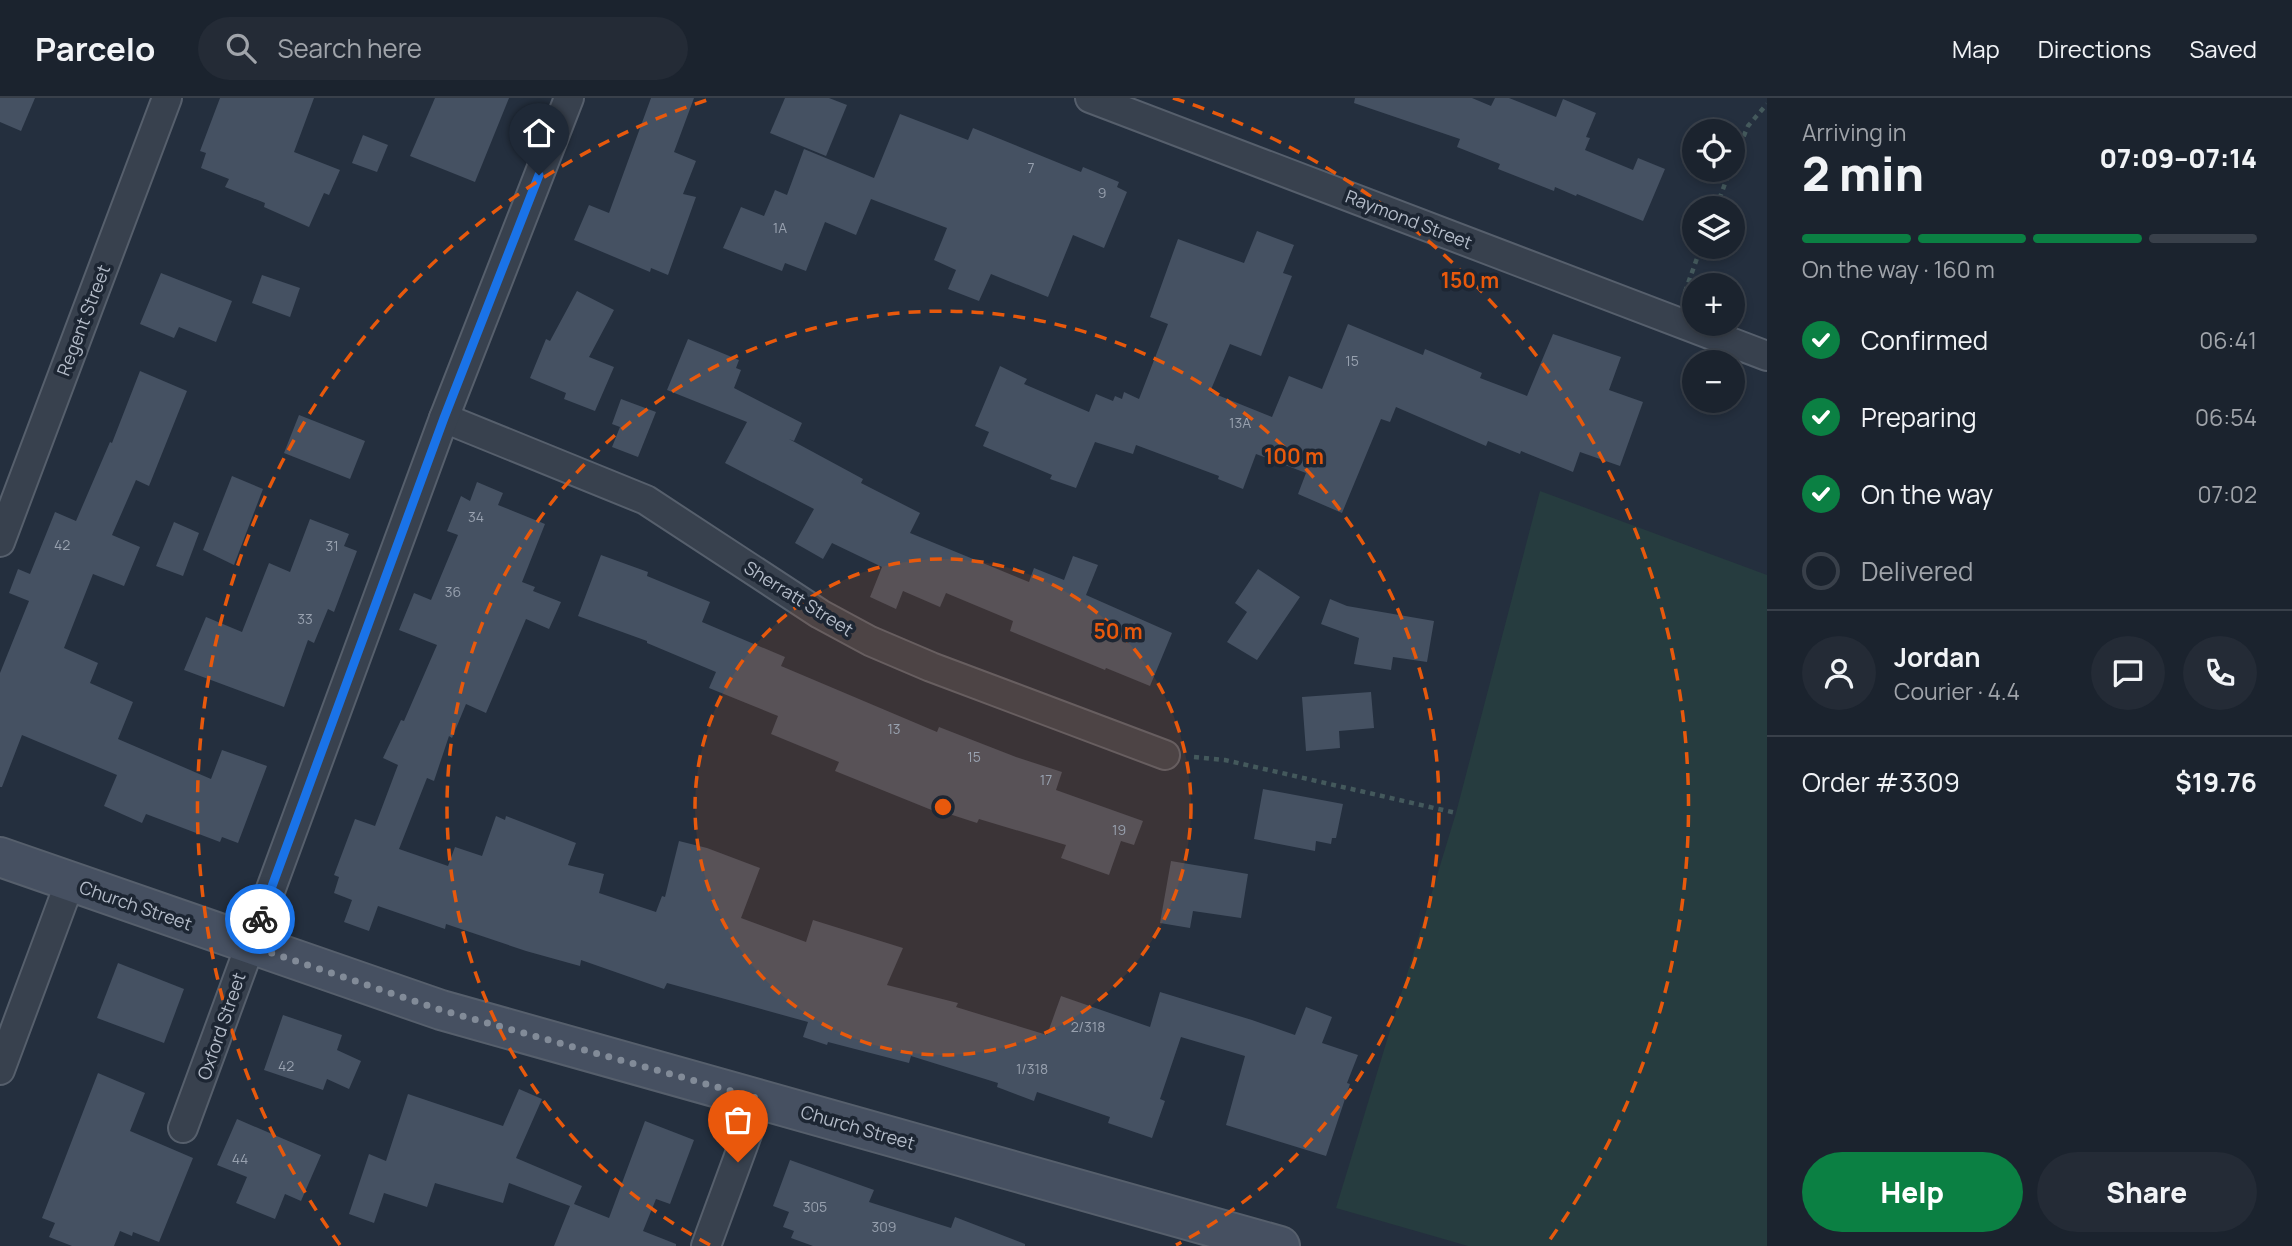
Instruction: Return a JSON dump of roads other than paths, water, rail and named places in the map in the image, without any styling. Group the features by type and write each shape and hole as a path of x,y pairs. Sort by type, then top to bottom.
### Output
{"street":[{"name":"Regent Street","path":"0,542 167,98"},
{"name":"Oxford Street","path":"183,1128 444,418 569,98"},
{"name":"Raymond Street","path":"1090,98 1767,356"},
{"name":"Sherratt Street","path":"444,418 646,500 820,614 870,641 931,667 1165,755"},
{"name":"Church Street","path":"0,857 441,1010 1280,1246"},
{"path":"0,1070 70,882"},
{"path":"706,1246 760,1099"}]}
